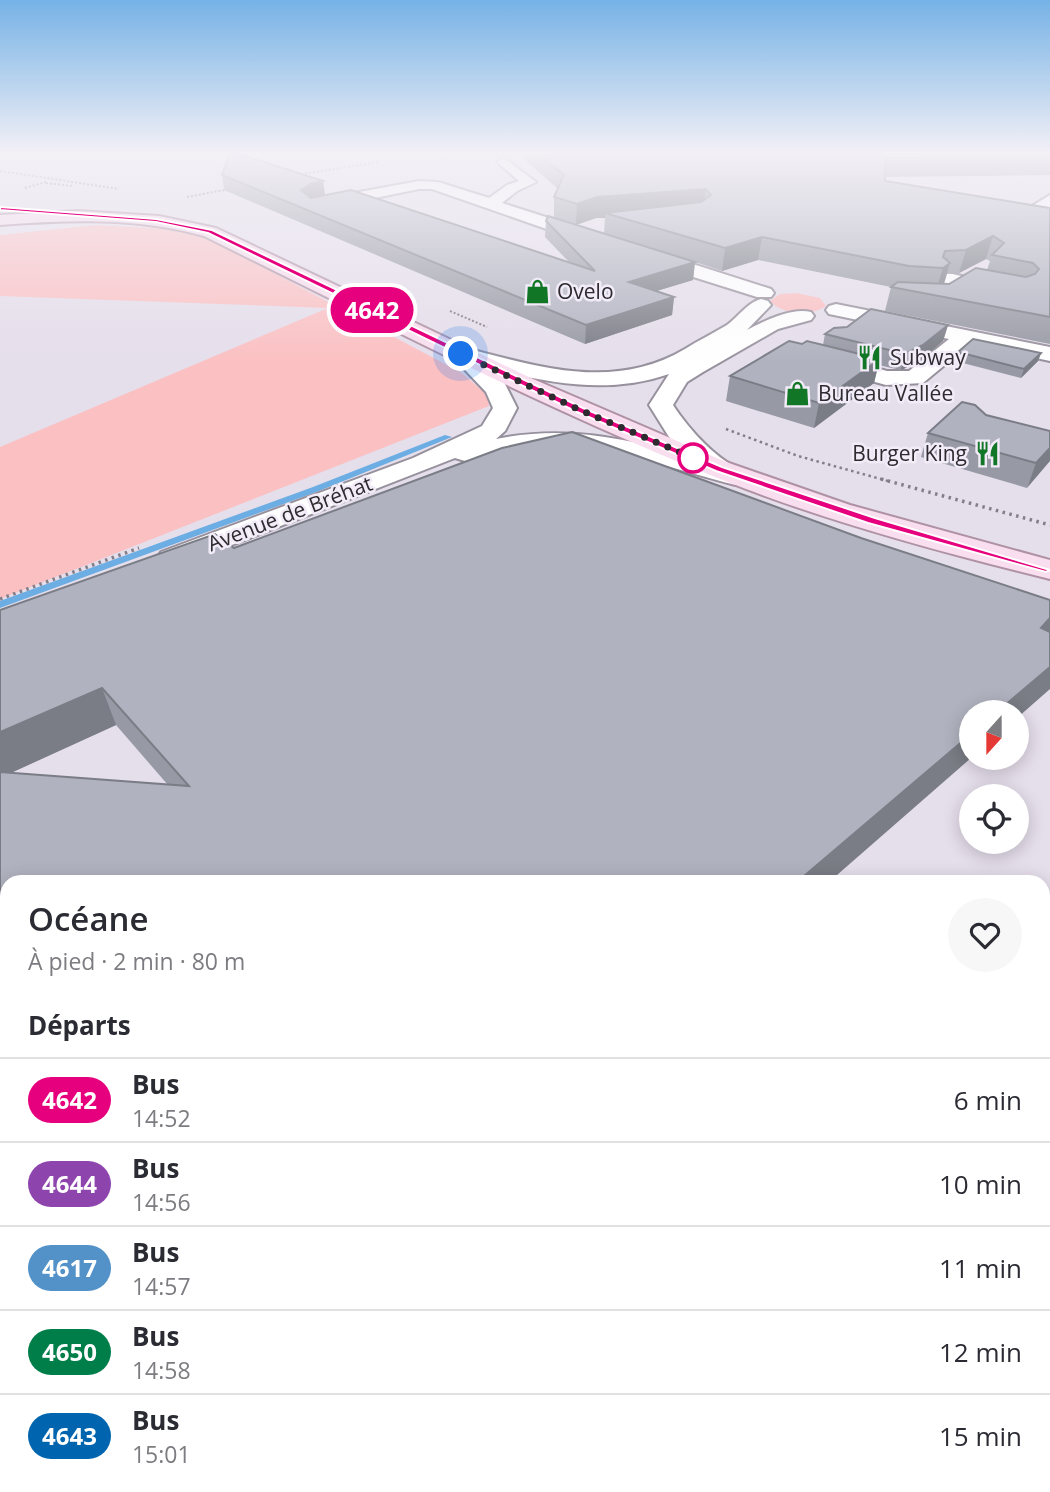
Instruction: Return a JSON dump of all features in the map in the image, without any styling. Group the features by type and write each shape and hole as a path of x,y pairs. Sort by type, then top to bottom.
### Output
{"main road":[{"path":"172,224 209,232 580,410 719,469 871,520 1050,570"}],"street":[{"path":"551,224 687,270 770,290"},
{"path":"576,234 605,225"},
{"path":"607,244 590,250 625,261"},
{"path":"945,297 985,266"},
{"path":"663,280 687,270"},
{"path":"925,274 1018,293"},
{"path":"461,354 532,372 586,380 628,377 657,371 749,319 770,290"},
{"path":"770,290 778,313 804,316"},
{"path":"719,469 678,432 661,405 678,378 771,325 804,316 831,301 876,297"},
{"path":"831,301 994,342 1048,362"},
{"path":"801,355 901,380 915,378 966,336"},
{"path":"743,340 770,347"},
{"path":"975,358 994,342"},
{"name":"Avenue de Bréhat","path":"141,570 422,464 492,431 505,408 498,389 461,354"},
{"path":"907,393 937,389"},
{"name":"Avenue de Bréhat","path":"422,464 504,444 550,439 586,442 751,480"}],"path":[{"path":"451,311 488,328"},
{"path":"715,425 798,456 1050,526"}],"shaded area":[{"path":"96,225 156,228 204,236 462,373 487,395 489,406 0,599 0,447 328,308 0,296 0,235"},
{"path":"797,293 820,298 826,306 813,312 797,313 775,306 770,301 780,294"}],"building":[{"path":"340,224 452,224 595,271 549,224 572,224 695,262 629,282 674,297 586,325"},
{"path":"641,224 1050,224 1050,317 891,287 898,282 949,284 976,268 1026,277 1035,274 1039,269 1033,263 992,255 1004,243 993,236 966,250 945,251 943,257 950,263 943,268 909,266 762,237 725,248"},
{"path":"871,309 948,325 923,345 905,354 825,334 834,328 847,327"},
{"path":"973,339 1041,353 1024,369 958,352"},
{"path":"789,341 802,344 807,341 880,359 819,403 730,376"},
{"path":"962,402 975,405 986,415 1050,431 1050,448 1036,463 928,433"},
{"path":"572,432 861,538 1050,600 1050,618 1041,628 1050,632 1050,667 1011,700 959,700 959,744 805,875 0,875 0,772 189,786 102,688 0,732 0,610 215,534 234,548 502,448"}],"waterway":[{"path":"0,605 316,489 448,437"}],"bus line":[{"name":"4642","path":"178,224 209,232 580,410 719,469 871,520 1050,570"}],"place":[{"name":"Ovelo","path":"537,292"},
{"name":"Subway","path":"870,358"},
{"name":"Bureau Vallée","path":"798,394"},
{"name":"Burger King","path":"987,454"}],"route":[{"path":"461,354 580,410 696,459 693,458"}]}
